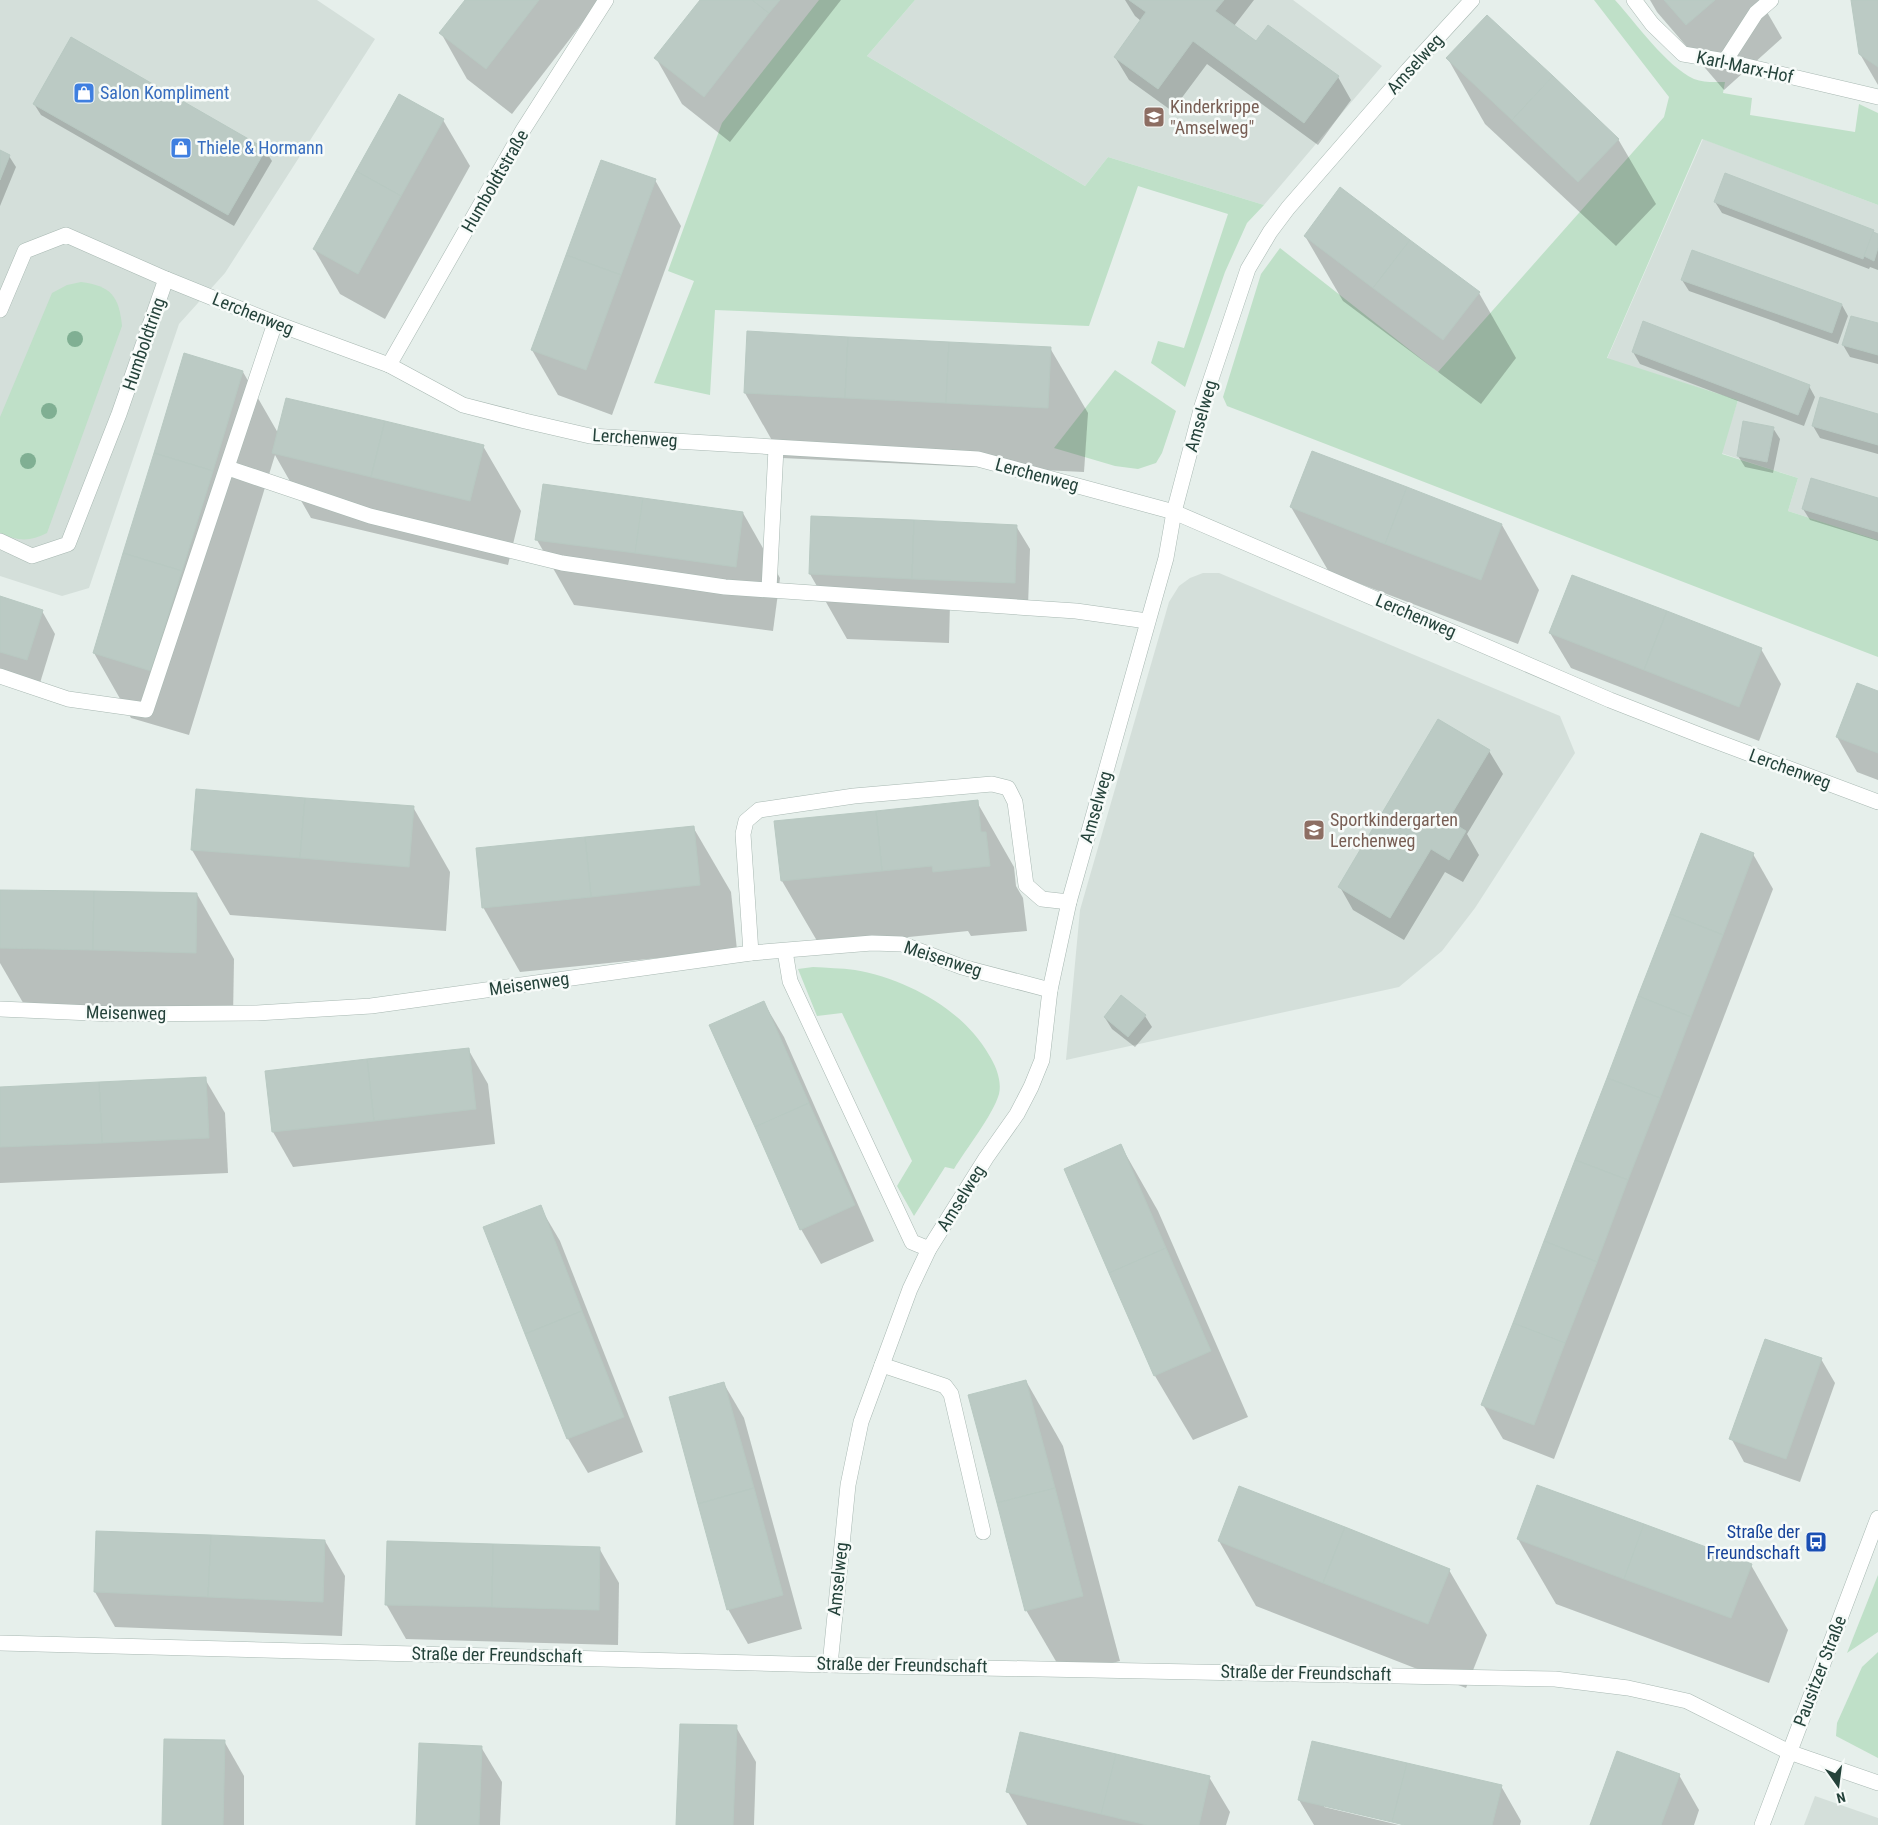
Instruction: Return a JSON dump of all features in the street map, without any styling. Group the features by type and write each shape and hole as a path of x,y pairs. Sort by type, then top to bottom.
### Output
{"street":[{"name":"Humboldtstraße","path":"389,365 524,130 606,0"},
{"name":"Amselweg","path":"830,1665 848,1485 861,1422 910,1289 929,1248 986,1158 1017,1114 1042,1060 1050,990 1069,902 1166,558 1174,512 1202,406 1248,269 1257,251 1288,208 1414,63 1472,0"},
{"name":"Karl-Marx-Hof","path":"1634,0 1652,24 1683,54 1725,61 1878,97"},
{"path":"1725,61 1756,13 1771,0"},
{"name":"Humboldtring","path":"0,310 25,251 66,234 166,279 119,414 68,544 32,556 0,541"},
{"name":"Lerchenweg","path":"166,279 275,324 389,365 463,405 590,436 978,459 1174,512 1610,700 1878,802"},
{"path":"0,676 68,698 146,710 275,324"},
{"path":"769,589 776,448"},
{"path":"228,468 370,516 562,563 726,587 1076,611 1147,621"},
{"path":"751,953 743,834 746,821 759,810 874,795 992,784 1008,788 1015,802 1026,885 1042,899 1069,902"},
{"name":"Meisenweg","path":"0,1009 114,1014 257,1013 371,1006 751,953 872,943 902,944 962,968 1050,990"},
{"path":"785,951 790,981 912,1242 929,1248"},
{"path":"882,1365 945,1386 951,1394 982,1532"},
{"name":"Pausitzer Straße","path":"1762,1825 1878,1518"},
{"name":"Straße der Freundschaft","path":"0,1643 830,1665 1555,1679 1628,1688 1687,1701 1789,1752 1878,1783"}],"shaded area":[{"path":"0,0 317,0 375,39 225,273 179,324 89,588 62,596 0,576"},
{"name":"Kinderkrippe \"Amselweg\"","path":"915,0 1293,0 1382,66 1264,205 1108,157 1085,186 867,56"},
{"path":"1703,139 1878,205 1878,540 1788,511 1798,478 1721,453 1738,400 1607,359"},
{"name":"Sportkindergarten Lerchenweg","path":"1203,573 1219,573 1560,716 1575,753 1475,908 1442,951 1399,987 1066,1060 1080,910 1169,602 1179,586 1190,578"},
{"path":"1815,1796 1878,1818 1878,1825 1804,1825"}],"green space":[{"path":"819,0 915,0 867,56 1085,186 1108,157 1264,205 1247,223 1225,272 1185,387 1151,363 1158,341 1184,348 1228,214 1138,186 1089,326 715,310 710,395 654,383 694,281 668,271 722,123"},
{"path":"1594,0 1615,0 1662,54 1683,73 1702,81 1725,82 1723,93 1752,98 1750,115 1855,132 1859,104 1878,113 1878,205 1702,139 1607,358 1738,400 1722,454 1798,478 1788,511 1878,540 1878,657 1227,406 1223,397 1261,274 1280,248 1438,372 1664,117 1669,97"},
{"path":"81,282 100,286 112,294 119,307 122,326 47,533 29,539 12,538 0,533 0,417 52,293 67,285"},
{"path":"1115,370 1176,411 1162,453 1156,463 1138,469 1115,466 1054,448"},
{"path":"813,967 850,969 874,974 913,989 931,999 949,1010 978,1039 996,1069 1000,1089 991,1112 954,1169 945,1167 914,1216 897,1186 912,1161 842,1013 817,1016 798,969"},
{"path":"1878,1575 1878,1632 1847,1653"},
{"path":"1878,1652 1878,1758 1836,1736 1837,1723 1862,1667"}],"building":[{"path":"465,0 539,0 486,69 439,33"},
{"path":"700,0 752,0 769,13 704,97 654,58"},
{"path":"752,0 780,0 769,13"},
{"path":"1129,0 1224,0 1215,11 1256,41 1268,25 1339,76 1304,123 1193,41 1158,89 1114,57 1146,12"},
{"path":"1664,0 1715,0 1686,25"},
{"path":"1851,0 1878,0 1878,67 1859,54"},
{"path":"1487,15 1553,76 1512,120 1446,58"},
{"path":"71,37 266,149 228,215 33,104"},
{"path":"1553,76 1619,139 1578,182 1512,120"},
{"path":"399,94 444,119 401,196 356,171"},
{"path":"0,150 10,155 0,180"},
{"path":"601,160 656,179 621,275 566,255"},
{"path":"356,171 401,196 358,274 313,249"},
{"path":"1725,173 1874,230 1863,259 1714,202"},
{"path":"1340,187 1410,240 1373,288 1304,236"},
{"path":"1873,232 1878,234 1878,248 1874,261 1864,256"},
{"path":"1410,240 1480,292 1443,340 1373,288"},
{"path":"1692,250 1842,304 1832,333 1681,280"},
{"path":"566,255 621,275 586,370 531,350"},
{"path":"1851,316 1878,323 1878,355 1842,345"},
{"path":"1643,321 1810,385 1798,415 1632,352"},
{"path":"747,331 848,337 845,398 744,393"},
{"path":"848,337 949,342 946,403 845,398"},
{"path":"949,342 1051,347 1048,408 946,403"},
{"path":"184,353 243,371 213,471 154,453"},
{"path":"1820,397 1878,414 1878,445 1812,426"},
{"path":"286,398 385,421 371,477 272,453"},
{"path":"385,421 484,445 470,501 371,477"},
{"path":"1743,421 1774,427 1767,462 1737,456"},
{"path":"1312,451 1407,487 1385,544 1290,507"},
{"path":"154,453 213,471 182,571 123,553"},
{"path":"1811,478 1878,498 1878,532 1802,509"},
{"path":"543,484 643,498 635,553 535,540"},
{"path":"1407,487 1502,524 1481,580 1385,544"},
{"path":"643,498 743,512 736,567 635,553"},
{"path":"811,516 914,520 912,579 809,574"},
{"path":"914,520 1017,525 1015,583 912,579"},
{"path":"123,553 182,571 151,671 93,653"},
{"path":"1572,575 1667,611 1644,670 1549,633"},
{"path":"0,596 43,610 27,660 0,652"},
{"path":"1667,611 1762,648 1739,707 1644,670"},
{"path":"1857,683 1878,691 1878,753 1836,737"},
{"path":"1438,719 1490,750 1448,820 1466,831 1449,860 1431,849 1390,918 1338,887"},
{"path":"196,789 305,798 300,858 191,850"},
{"path":"305,798 414,806 409,867 300,858"},
{"path":"978,800 981,832 986,832 990,866 933,872 932,866 882,871 876,811"},
{"path":"876,811 882,871 781,881 774,821"},
{"path":"694,826 700,885 591,897 585,837"},
{"path":"1701,833 1754,853 1723,935 1670,914"},
{"path":"585,837 591,897 482,908 476,848"},
{"path":"0,890 94,891 93,950 0,948"},
{"path":"94,891 197,893 196,953 93,950"},
{"path":"1670,914 1723,935 1691,1017 1638,996"},
{"path":"1121,995 1146,1015 1128,1037 1104,1017"},
{"path":"1638,996 1691,1017 1660,1098 1607,1078"},
{"path":"764,1001 809,1103 755,1127 709,1025"},
{"path":"469,1048 476,1109 374,1121 367,1059"},
{"path":"367,1059 374,1121 272,1132 265,1071"},
{"path":"206,1077 209,1138 102,1143 99,1082"},
{"path":"1607,1078 1660,1098 1628,1180 1575,1160"},
{"path":"99,1082 102,1143 0,1147 0,1087"},
{"path":"809,1103 855,1205 800,1230 755,1127"},
{"path":"1121,1144 1166,1248 1109,1273 1064,1169"},
{"path":"1575,1160 1628,1180 1597,1262 1544,1241"},
{"path":"541,1205 582,1311 525,1334 483,1227"},
{"path":"1544,1241 1597,1262 1565,1343 1513,1323"},
{"path":"1166,1248 1211,1351 1154,1376 1109,1273"},
{"path":"582,1311 624,1417 567,1439 525,1334"},
{"path":"1513,1323 1565,1343 1534,1425 1481,1405"},
{"path":"1765,1339 1822,1358 1786,1459 1729,1439"},
{"path":"1026,1380 1055,1488 997,1503 968,1395"},
{"path":"724,1382 754,1488 698,1504 669,1397"},
{"path":"1537,1485 1644,1524 1624,1579 1517,1539"},
{"path":"1239,1486 1345,1527 1323,1583 1218,1541"},
{"path":"754,1488 783,1595 727,1610 698,1504"},
{"path":"1055,1488 1083,1596 1025,1611 997,1503"},
{"path":"1644,1524 1752,1564 1731,1618 1624,1579"},
{"path":"1345,1527 1450,1569 1428,1624 1323,1583"},
{"path":"96,1531 211,1535 208,1597 94,1592"},
{"path":"211,1535 325,1540 323,1602 208,1597"},
{"path":"387,1541 493,1544 492,1607 385,1605"},
{"path":"493,1544 600,1547 599,1610 492,1607"},
{"path":"680,1724 737,1725 733,1825 676,1825"},
{"path":"1020,1732 1116,1754 1101,1814 1006,1792"},
{"path":"164,1739 225,1740 223,1825 162,1825"},
{"path":"1312,1741 1407,1763 1392,1822 1298,1800"},
{"path":"419,1743 482,1746 479,1825 416,1825"},
{"path":"1617,1751 1680,1774 1661,1825 1590,1825"},
{"path":"1116,1754 1210,1776 1199,1825 1147,1825 1101,1814"},
{"path":"1407,1763 1502,1785 1492,1825 1404,1825 1392,1822"}],"place":[{"name":"Salon Kompliment","path":"84,93"},
{"name":"Kinderkrippe \"Amselweg\"","path":"1154,117"},
{"name":"Thiele & Hormann","path":"181,148"},
{"name":"Sportkindergarten Lerchenweg","path":"1314,830"},
{"name":"Straße der Freundschaft","path":"1816,1542"}]}
